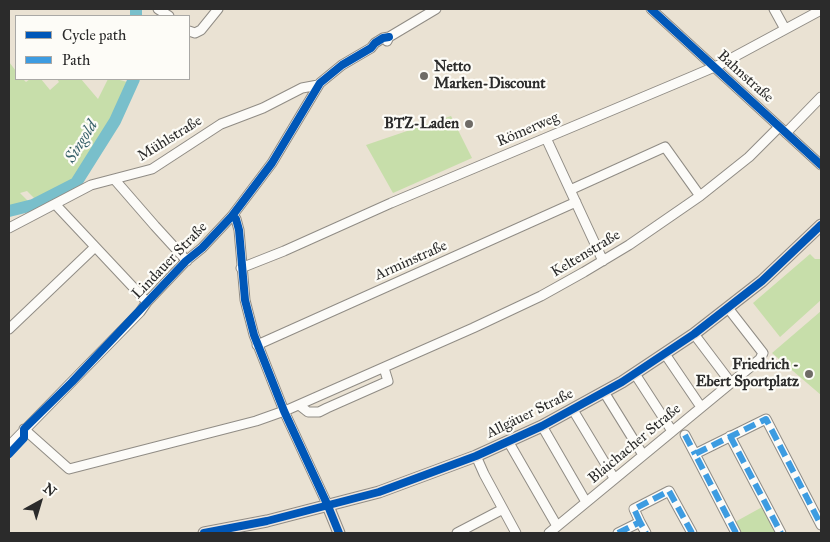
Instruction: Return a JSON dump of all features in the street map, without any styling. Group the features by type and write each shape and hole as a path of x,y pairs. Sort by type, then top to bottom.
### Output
{"main road":[{"name":"Allgäuer Straße","path":"204,533 267,521 379,492 476,456 542,426 635,374 694,334 787,258 821,225"},
{"path":"328,506 339,533"}],"street":[{"path":"190,31 201,30 218,9"},
{"path":"319,84 342,65 371,48 374,43 389,37 436,9"},
{"name":"Bahnstraße","path":"651,9 821,165"},
{"path":"774,9 785,29"},
{"name":"Römerweg","path":"241,268 713,67 821,10"},
{"name":"Mühlstraße","path":"9,228 91,185 141,173 160,165 209,131 226,122 263,108 302,88 319,84"},
{"name":"Lindauer Straße","path":"9,446 140,312 147,302 187,260 202,248 232,216 272,163 319,84"},
{"name":"Keltenstraße","path":"24,429 69,469 256,421 299,405 541,296 603,261 700,196 821,97"},
{"path":"546,138 603,261"},
{"path":"570,190 665,147 700,196"},
{"path":"115,180 187,260"},
{"name":"Arminstraße","path":"257,345 576,202"},
{"path":"55,204 147,302"},
{"path":"232,216 238,224 246,303 257,345 284,411 328,506"},
{"path":"225,224 239,240"},
{"path":"9,329 95,247"},
{"name":"Blaichacher Straße","path":"548,533 760,359 763,353 728,308"},
{"path":"694,334 731,383"},
{"path":"665,354 701,407"},
{"path":"299,405 308,412 319,412 388,381 384,368"},
{"path":"635,374 672,431"},
{"path":"604,392 643,455"},
{"path":"573,410 614,478"},
{"path":"695,454 766,419 821,525"},
{"path":"542,426 586,502"},
{"path":"685,435 736,533"},
{"path":"730,436 781,533"},
{"path":"508,441 557,526"},
{"path":"476,456 516,533"},
{"path":"646,533 634,509 669,491 692,533"},
{"path":"457,533 503,509"},
{"path":"618,533 640,522"}],"green space":[{"path":"9,62 15,70 15,80 24,80 26,82 29,80 42,80 50,90 59,82 58,80 82,80 98,99 108,80 120,80 131,83 87,163 74,179 35,199 27,191 20,193 29,202 9,210"},
{"path":"451,116 472,158 393,193 366,145"},
{"path":"810,254 815,259 821,259 821,300 780,337 753,303"},
{"name":"Friedrich - Ebert Sportplatz","path":"821,311 821,395 772,353"},
{"path":"764,506 777,533 741,533 735,522"}],"waterway":[{"name":"Singold","path":"136,9 136,15"},
{"name":"Singold","path":"9,211 33,205 76,183 115,121 134,80"}],"marked path":[{"path":"736,533 695,454 766,419 821,525"},
{"path":"685,435 695,454"},
{"path":"730,436 781,533"},
{"path":"640,522 634,509 669,491 692,533"},
{"path":"618,533 640,522 646,533"}],"cycle path":[{"path":"651,9 821,165"},
{"path":"9,454 24,438 24,429 72,382 186,261 202,248 232,216 272,163 320,83 342,65 371,48 383,38 389,37"},
{"path":"232,216 236,219 239,230 245,300 254,335 284,411 339,533"},
{"path":"204,533 267,521 379,492 476,456 542,426 622,382 694,334 762,281 821,225"}],"place":[{"name":"Netto Marken-Discount","path":"424,76"},
{"name":"BTZ-Laden","path":"469,124"},
{"name":"Friedrich - Ebert Sportplatz","path":"809,374"}]}
